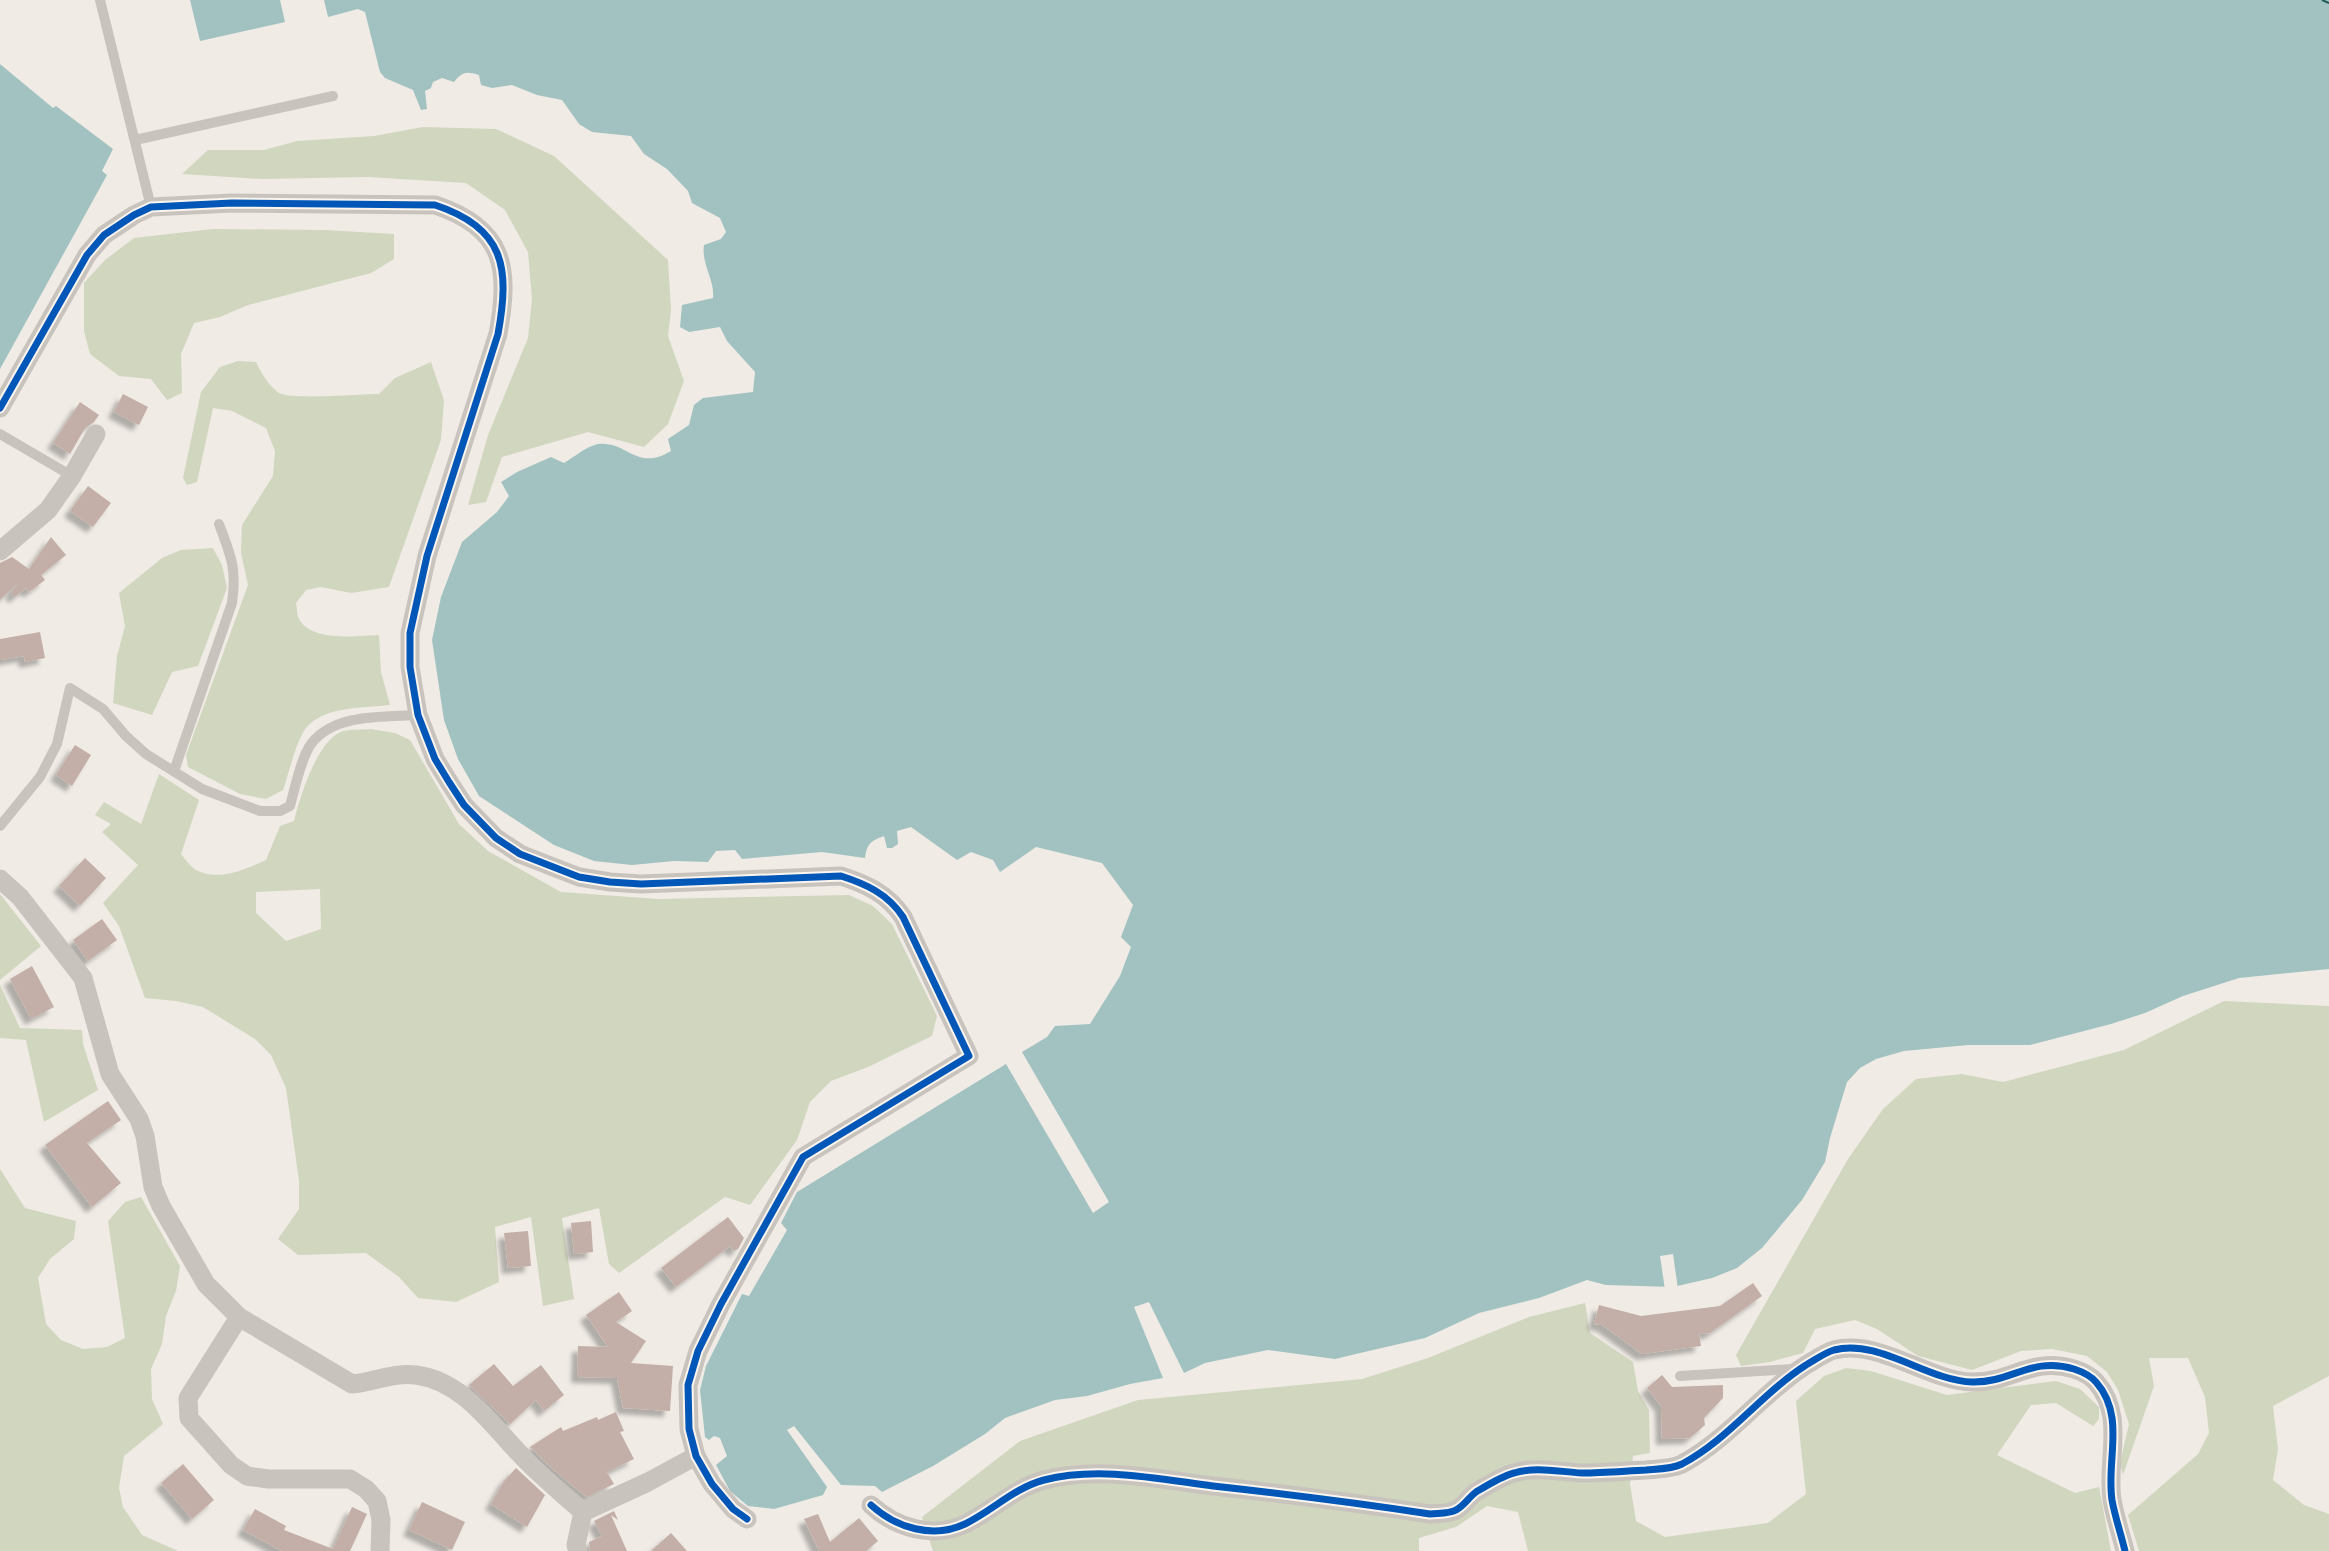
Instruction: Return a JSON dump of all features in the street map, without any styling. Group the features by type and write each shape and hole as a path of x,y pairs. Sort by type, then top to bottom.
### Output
{"street":[{"path":"0,408 87,255 104,235 151,207 232,203 435,205 457,212 490,237 499,255 504,281 504,302 498,334 427,556 410,633 410,667 418,715 435,759 464,805 496,838 520,854 579,877 610,883 641,884 841,876 867,884 893,902 903,917 969,1056 803,1157 721,1304 695,1359 688,1385 689,1429 696,1456 719,1493 733,1509 747,1519"},
{"path":"0,551 48,510 72,476 96,434"},
{"path":"0,878 20,897 83,978 110,1074 139,1119 145,1136 153,1187 206,1284 239,1317 352,1384 390,1376 414,1375 432,1379 459,1393 487,1417 521,1456 583,1512"},
{"path":"239,1317 188,1398 189,1418 231,1465 247,1476 268,1479 350,1479 366,1489 377,1502 381,1520 380,1551"},
{"path":"872,1505 886,1519 902,1525 921,1530 949,1529 964,1524 1033,1484 1082,1474 1152,1478 1430,1514 1443,1513 1455,1511 1476,1493 1513,1473 1541,1469 1582,1473 1679,1466 1717,1442 1779,1383 1828,1353 1850,1348 1890,1356 1947,1379 1967,1382 2002,1379 2022,1370 2057,1364 2084,1372 2096,1381 2106,1395 2112,1414 2115,1432 2112,1499 2125,1551"},
{"path":"583,1512 696,1456"},
{"path":"578,1551 576,1545 583,1512"}],"lane":[{"path":"100,0 151,207"},
{"path":"135,140 333,96"},
{"path":"0,434 72,476"},
{"path":"174,771 232,603 236,579 230,552 219,524"},
{"path":"0,826 40,777 57,744 70,688 103,709 146,754 202,789 260,811 280,811 290,806 309,746 323,731 368,718 418,715"},
{"path":"1680,1376 1801,1368"}],"green space":[{"path":"423,127 496,129 554,156 668,260 671,310 668,336 684,381 668,424 644,447 588,432 502,457 486,502 468,505 488,435 528,338 532,299 528,252 505,210 466,183 368,177 262,179 182,174 208,150 264,150 297,141 374,136"},
{"path":"213,229 394,234 394,259 371,273 248,305 220,317 194,323 181,354 182,393 167,400 151,379 119,376 90,354 84,331 84,283 105,260 134,238"},
{"path":"238,361 256,362 268,383 279,393 312,396 379,394 395,378 431,362 444,400 441,440 389,587 351,593 321,587 306,590 296,603 299,619 313,631 335,636 379,635 381,672 390,705 345,709 314,721 306,728 299,741 283,790 266,799 240,794 188,767 186,755 248,585 241,553 242,525 273,476 275,451 266,428 232,411 213,408 197,482 187,485 183,478 201,392 220,367"},
{"path":"213,548 222,565 227,588 198,666 172,672 152,715 113,703 117,656 125,626 119,593 162,558 181,550"},
{"path":"371,729 395,733 410,740 459,824 488,851 561,892 658,899 849,895 873,906 892,924 937,1016 932,1036 868,1067 831,1081 810,1102 797,1140 750,1205 725,1197 619,1273 609,1264 599,1208 562,1218 574,1299 543,1306 531,1217 495,1227 499,1282 456,1302 418,1298 399,1277 366,1253 298,1255 278,1239 299,1209 299,1181 286,1088 271,1055 255,1039 203,1007 145,998 119,926 103,903 138,865 102,832 111,824 95,815 104,802 141,824 159,774 199,800 181,854 188,863 196,870 214,875 241,870 266,860 280,826 294,821 311,770 325,745 343,731","holes":["320,889 321,929 286,941 256,913 256,892"]},
{"path":"0,894 41,946 0,980"},
{"path":"0,985 20,1028 82,1030 83,1044 98,1090 44,1122 26,1040 0,1038"},
{"path":"2224,1001 2329,1006 2329,1376 2273,1406 2278,1449 2273,1480 2304,1505 2329,1514 2329,1551 2139,1551 2128,1515 2198,1454 2209,1433 2205,1397 2188,1358 2149,1358 2154,1386 2123,1475 2120,1463 2129,1424 2118,1390 2107,1372 2087,1356 2052,1349 2021,1351 1972,1370 1918,1356 1877,1329 1855,1320 1815,1329 1803,1353 1741,1366 1736,1355 1848,1159 1883,1109 1916,1079 1962,1074 2003,1082 2124,1050"},
{"path":"0,1169 25,1208 76,1221 74,1239 50,1259 38,1278 46,1324 61,1340 83,1349 107,1347 125,1338 108,1221 125,1202 141,1197 180,1266 176,1291 166,1316 162,1344 151,1369 152,1399 163,1424 124,1456 119,1488 123,1507 142,1535 178,1551 0,1551"},
{"path":"1585,1303 1590,1333 1633,1362 1638,1391 1649,1410 1650,1453 1633,1456 1630,1484 1636,1521 1665,1537 1768,1523 1806,1494 1796,1401 1824,1376 1846,1368 1871,1371 1947,1395 2056,1381 2080,1389 2099,1407 2099,1419 2093,1426 2056,1403 2031,1405 1997,1455 2075,1493 2099,1487 2111,1551 1528,1551 1518,1512 1487,1506 1456,1527 1419,1538 1419,1551 933,1551 922,1517 1020,1441 1138,1400 1362,1379 1428,1358 1529,1317"}],"water":[{"path":"190,0 280,0 285,22 200,41"},
{"path":"324,0 2329,0 2329,969 2239,978 2111,1024 2030,1045 1968,1045 1904,1051 1876,1059 1860,1068 1847,1082 1825,1162 1802,1200 1762,1248 1737,1268 1712,1278 1673,1287 1606,1285 1587,1280 1539,1298 1479,1313 1425,1338 1335,1359 1268,1350 1205,1363 1184,1373 1149,1302 1134,1307 1163,1378 1087,1396 1055,1400 1005,1418 985,1434 933,1466 882,1492 875,1486 841,1485 794,1426 787,1430 827,1487 823,1495 774,1509 748,1506 730,1491 716,1465 727,1456 720,1438 714,1436 709,1440 705,1437 700,1390 706,1366 742,1294 749,1296 787,1230 781,1223 797,1192 1006,1064 1093,1213 1109,1202 1022,1052 1047,1037 1055,1026 1090,1024 1120,976 1131,947 1121,937 1133,905 1102,863 1036,847 1000,872 993,860 971,852 957,860 911,827 897,831 898,844 892,848 887,848 884,836 873,841 868,846 865,858 822,852 742,859 735,850 716,851 708,862 674,861 632,865 594,861 554,845 479,796 458,759 444,720 432,640 441,597 462,542 497,512 509,496 501,482 551,457 564,463 598,444 608,444 640,457 659,457 671,451 668,439 689,425 694,405 703,398 753,392 755,372 727,341 720,327 689,332 680,327 682,305 713,298 704,259 704,245 721,239 726,232 720,218 692,203 688,191 667,169 644,154 631,136 592,132 579,124 562,100 537,95 512,85 492,88 481,85 479,75 471,73 462,74 454,82 442,78 433,82 431,88 425,91 427,109 421,110 413,90 385,78 380,72 365,12 358,9 328,17"},
{"path":"0,64 53,108 56,106 113,149 102,171 107,175 0,369"}],"pier":[{"path":"1673,1254 1678,1289 1665,1290 1660,1256"}],"building":[{"path":"123,394 148,407 139,425 114,412"},
{"path":"80,402 99,415 85,428 70,454 53,443"},
{"path":"88,486 111,503 93,527 70,511"},
{"path":"51,537 66,555 41,575 45,580 29,592 26,588 15,597 11,593 18,583 0,600 0,563 12,557 29,569"},
{"path":"40,632 45,658 25,662 24,656 0,660 0,639"},
{"path":"75,745 91,755 72,786 56,775"},
{"path":"85,858 106,878 80,906 59,886"},
{"path":"102,919 117,940 88,961 73,940"},
{"path":"32,966 54,1007 31,1019 10,979"},
{"path":"108,1101 121,1120 87,1143 121,1183 92,1207 45,1145"},
{"path":"728,1217 744,1238 738,1249 734,1251 730,1246 676,1287 661,1268"},
{"path":"591,1221 593,1252 574,1254 571,1223"},
{"path":"528,1231 531,1266 508,1268 504,1233"},
{"path":"1753,1283 1762,1296 1710,1333 1699,1334 1701,1346 1642,1354 1602,1325 1594,1324 1599,1305 1641,1316 1720,1306"},
{"path":"619,1292 632,1311 616,1322 646,1341 631,1363 673,1366 670,1411 623,1408 617,1378 577,1377 578,1346 608,1347 586,1315"},
{"path":"494,1364 513,1386 541,1365 564,1395 544,1411 536,1400 510,1424 469,1385"},
{"path":"1662,1375 1672,1387 1723,1385 1723,1398 1704,1418 1705,1425 1690,1438 1662,1439 1661,1406 1647,1388"},
{"path":"616,1412 624,1431 620,1432 634,1459 607,1472 614,1484 587,1497 530,1447 561,1427 563,1431"},
{"path":"183,1464 214,1500 192,1519 161,1483"},
{"path":"516,1468 545,1495 527,1527 491,1504 504,1481"},
{"path":"422,1502 465,1522 452,1550 409,1530"},
{"path":"352,1507 367,1514 350,1551 282,1551 243,1530 255,1509 286,1526 284,1530 333,1549"},
{"path":"614,1511 618,1520 611,1515 627,1551 590,1551 589,1542 602,1536 594,1521"},
{"path":"818,1514 830,1542 859,1518 878,1541 866,1551 819,1551 804,1519"},
{"path":"671,1533 687,1551 651,1551"}],"ferry route":[{"path":"2322,0 2329,3"}],"cycle path":[{"path":"0,408 87,255 104,235 151,207 232,203 435,205 458,214 489,239 502,270 502,310 498,334 427,556 410,633 410,667 418,715 435,759 464,805 496,838 520,854 579,877 641,884 841,876 876,891 903,917 969,1056 803,1157 721,1304 698,1351 688,1385 689,1429 696,1456 712,1484 733,1509 747,1519"},
{"path":"871,1505 903,1525 940,1531 965,1524 1013,1494 1044,1480 1107,1474 1150,1477 1430,1514 1447,1513 1459,1508 1476,1492 1494,1481 1523,1471 1598,1473 1678,1466 1715,1442 1774,1389 1806,1365 1830,1351 1851,1348 1885,1355 1955,1380 1986,1381 2046,1366 2074,1369 2091,1377 2105,1395 2113,1424 2112,1500 2125,1551"}]}
